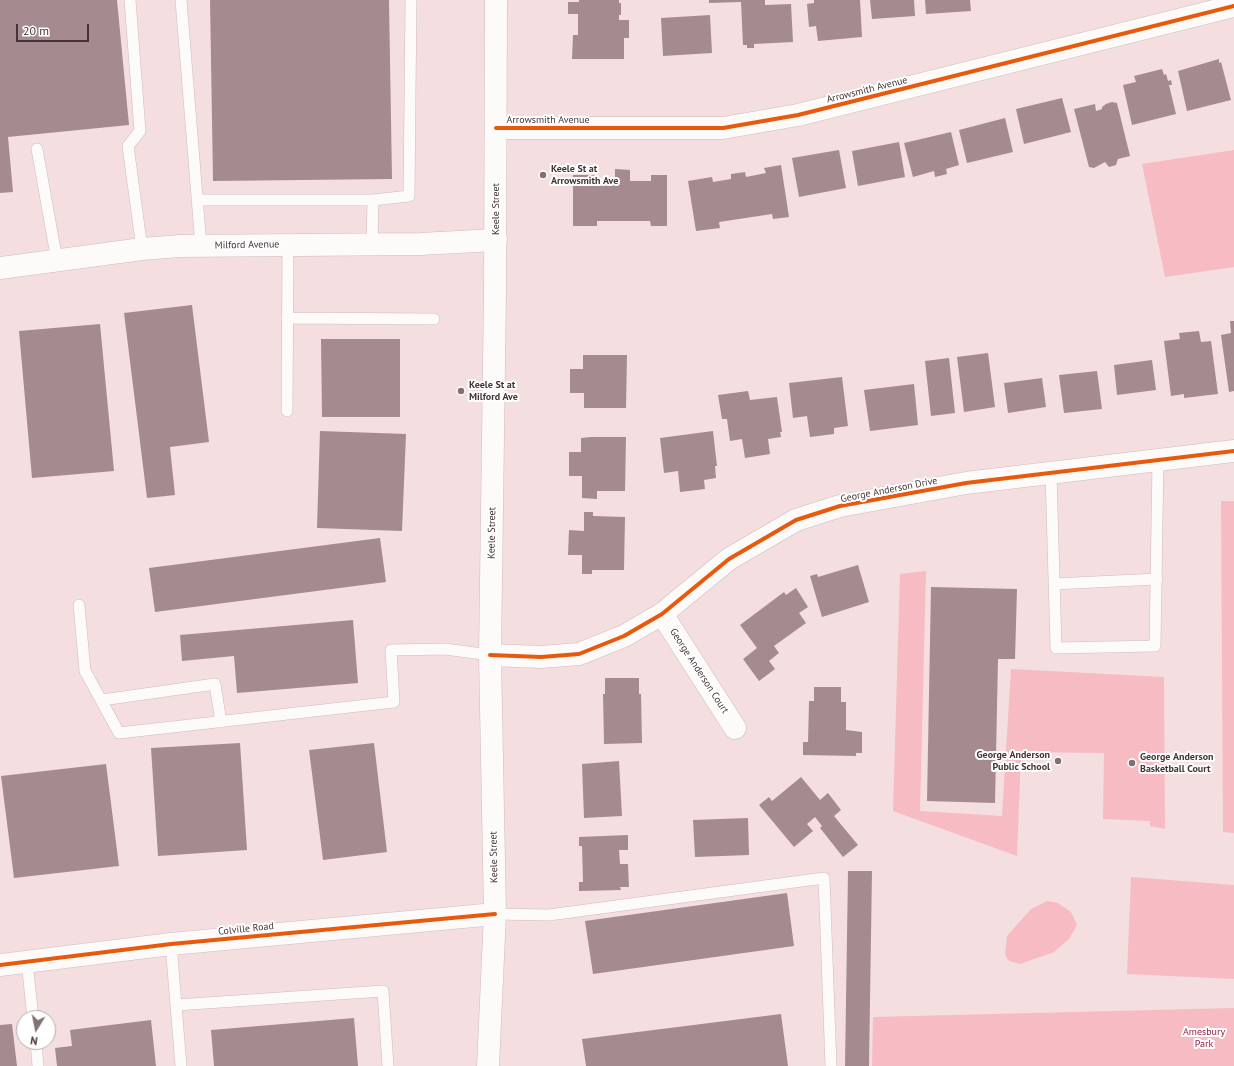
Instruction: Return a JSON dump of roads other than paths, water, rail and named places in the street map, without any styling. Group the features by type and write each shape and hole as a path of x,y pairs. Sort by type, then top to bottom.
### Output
{"street":[{"name":"Keele Street","path":"488,1066 495,914 490,655 496,240 496,0"},
{"name":"Arrowsmith Avenue","path":"496,128 723,128 798,115 1234,6"},
{"name":"Milford Avenue","path":"0,268 142,249 200,246 420,244 496,240"},
{"name":"George Anderson Drive","path":"490,655 540,657 579,654 624,636 662,614 729,559 796,520 848,505 966,483 1234,451"},
{"name":"George Anderson Court","path":"662,614 735,728"},
{"name":"Colville Road","path":"0,965 171,944 495,914"}],"lane":[{"path":"130,0 140,131 128,146 142,249"},
{"path":"181,0 200,246"},
{"path":"197,200 373,200 409,196 411,0"},
{"path":"37,149 58,261"},
{"path":"372,245 373,200"},
{"path":"287,412 288,245"},
{"path":"287,318 434,319"},
{"path":"1051,473 1056,648 1155,646 1158,460"},
{"path":"1054,584 1157,579"},
{"path":"79,605 85,671 119,733 394,702 391,650 445,649 490,655"},
{"path":"102,700 215,684 221,722"},
{"path":"495,914 549,915 824,878 831,1066"},
{"path":"171,944 181,1066"},
{"path":"26,962 32,1010"},
{"path":"176,1005 383,991 388,1066"},
{"path":"37,1050 38,1066"}],"place":[{"name":"Keele St at Arrowsmith Ave","path":"543,175"},
{"name":"Keele St at Milford Ave","path":"461,391"},
{"name":"George Anderson Public School","path":"1058,761"},
{"name":"George Anderson Basketball Court","path":"1132,763"}],"park label":[{"name":"Amesbury Park","path":"1204,1038"}]}
